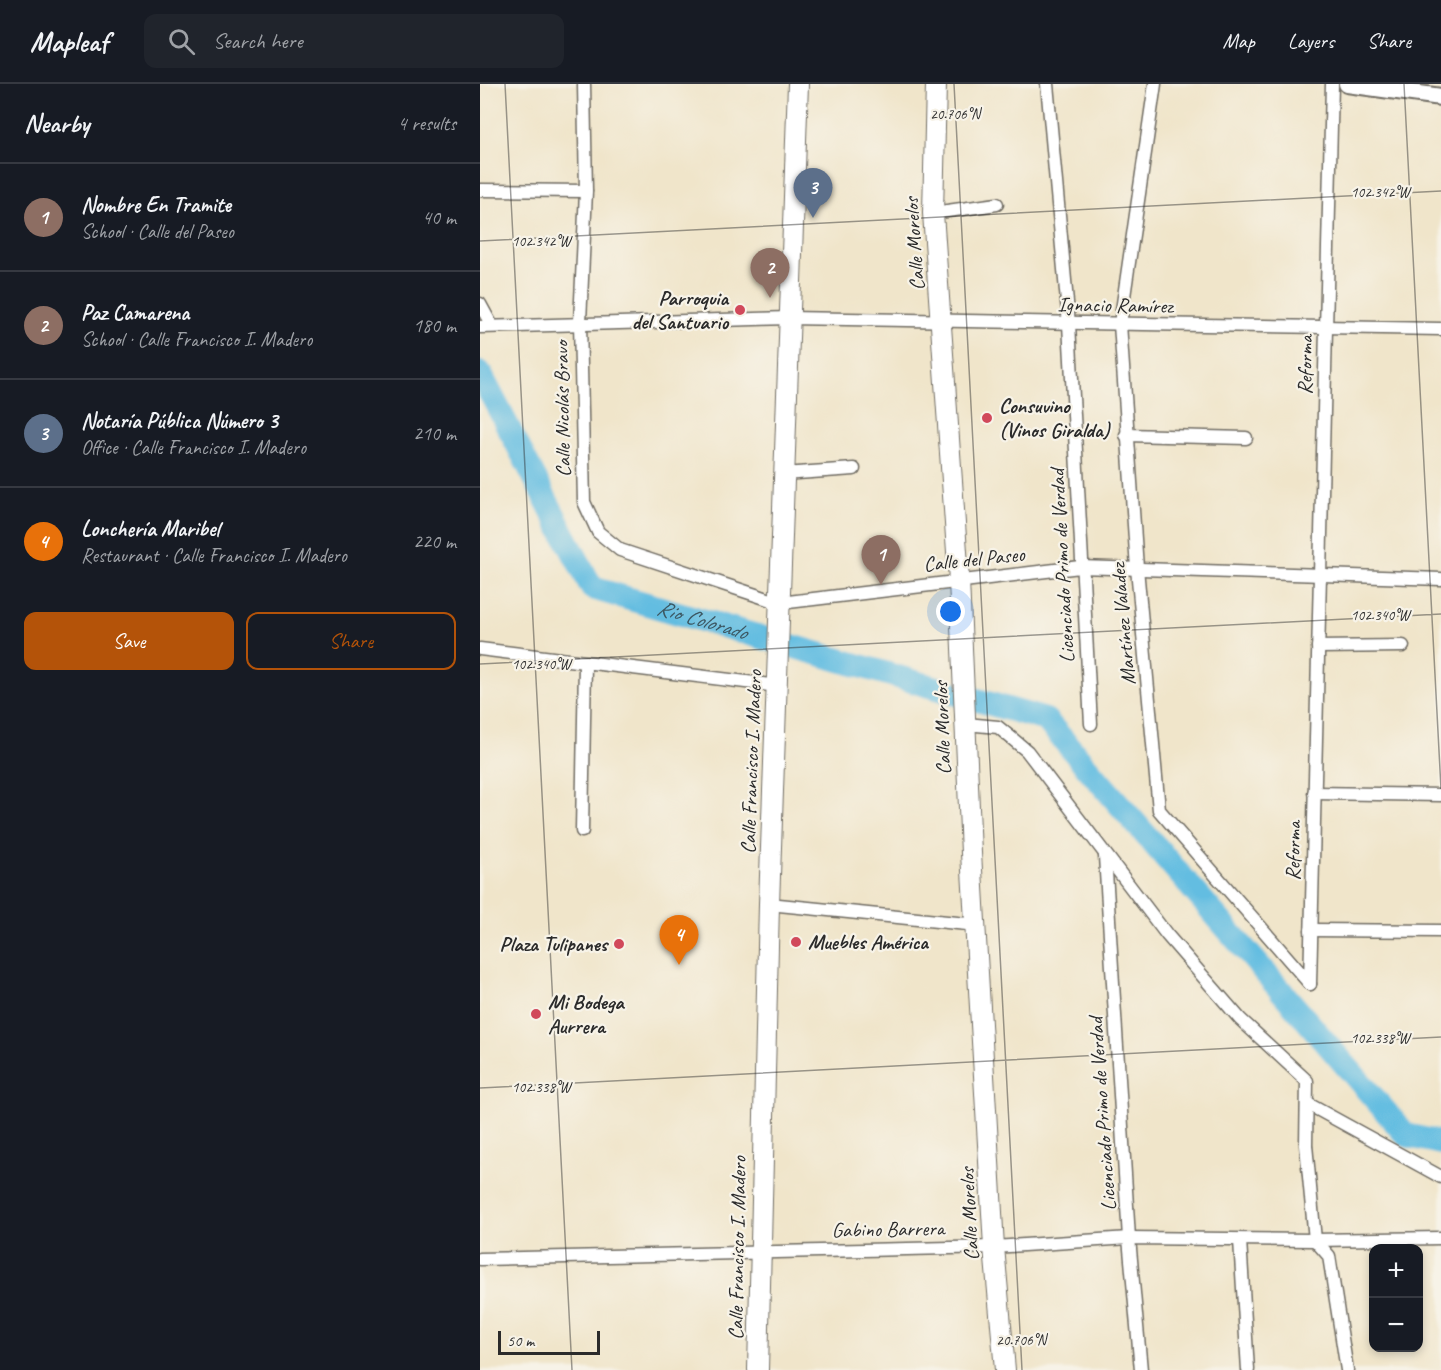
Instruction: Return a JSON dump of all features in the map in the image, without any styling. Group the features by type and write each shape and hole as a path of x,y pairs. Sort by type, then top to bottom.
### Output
{"main road":[{"name":"Calle Francisco I. Madero","path":"758,1370 769,904 798,84"},
{"name":"Calle Morelos","path":"936,84 933,213 943,322 963,644 994,1247 1005,1370"},
{"path":"1347,84 1441,97"}],"street":[{"name":"Calle Nicolás Bravo","path":"584,84 586,191 580,322 584,502 598,532 620,550 780,603"},
{"name":"Licenciado Primo de Verdad","path":"1047,84 1069,324 1080,567 1091,724"},
{"name":"Martínez Valadez","path":"1155,84 1120,324 1126,435 1159,810 1310,984"},
{"name":"Reforma","path":"1310,984 1332,84"},
{"path":"480,190 586,191"},
{"path":"933,213 997,204"},
{"path":"480,303 486,326"},
{"name":"Ignacio Ramírez","path":"486,326 788,318 1441,329"},
{"path":"1126,435 1246,438"},
{"path":"783,474 854,469"},
{"name":"Calle del Paseo","path":"780,603 1080,567 1320,577 1441,579"},
{"path":"1318,647 1403,646"},
{"path":"480,649 585,664 778,682"},
{"path":"582,831 585,664"},
{"path":"965,715 998,727 1027,751 1167,935 1240,1018 1307,1081 1306,1145 1315,1240 1329,1256 1347,1370"},
{"path":"1314,793 1441,795"},
{"name":"Licenciado Primo de Verdad","path":"1105,855 1141,1370"},
{"path":"769,904 977,926"},
{"path":"1311,930 1441,931"},
{"path":"1308,1104 1441,1177"},
{"name":"Gabino Barrera","path":"480,1259 994,1247 1130,1238 1240,1240 1441,1238"},
{"path":"1240,1240 1248,1370"}],"waterway":[{"name":"Rio Colorado","path":"480,373 592,588 1046,720 1406,1135 1441,1143"}],"place":[{"name":"Notaría Pública Número 3","path":"813,218"},
{"name":"Paz Camarena","path":"770,298"},
{"name":"Parroquia del Santuario","path":"740,310"},
{"name":"Consuvino (Vinos Giralda)","path":"987,418"},
{"name":"Nombre En Tramite","path":"881,585"},
{"name":"Muebles América","path":"796,942"},
{"name":"Plaza Tulipanes","path":"619,944"},
{"name":"Lonchería Maribel","path":"679,965"},
{"name":"Mi Bodega Aurrera","path":"536,1014"}]}
